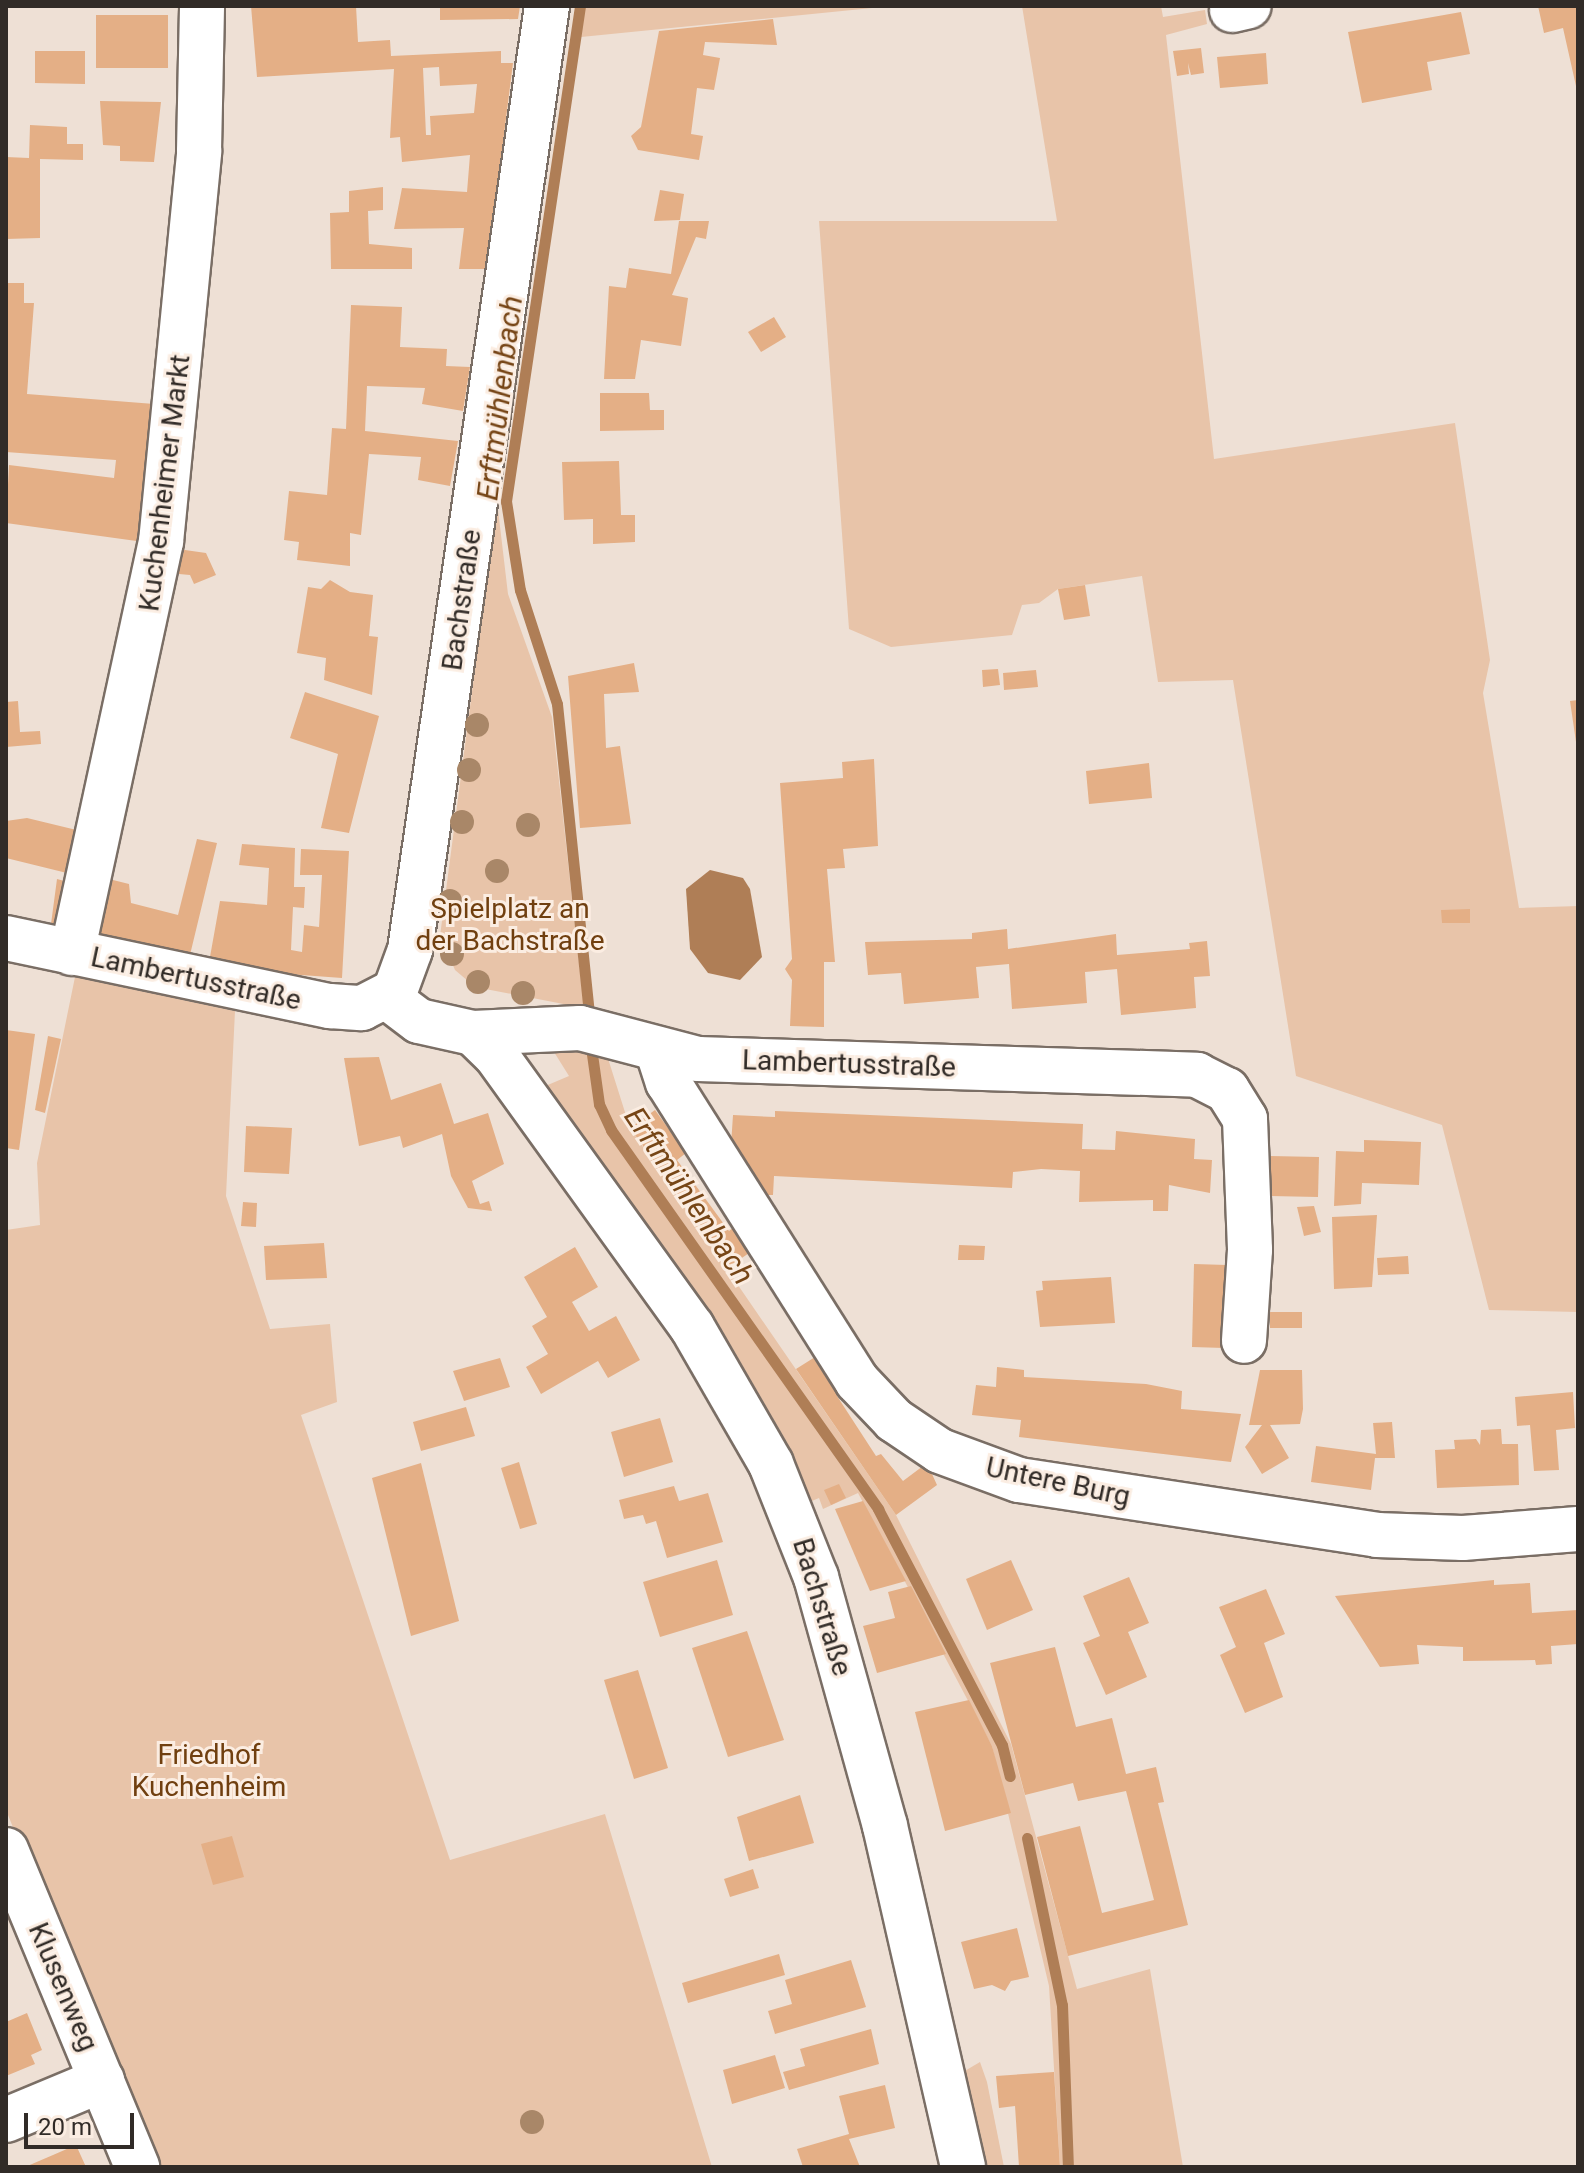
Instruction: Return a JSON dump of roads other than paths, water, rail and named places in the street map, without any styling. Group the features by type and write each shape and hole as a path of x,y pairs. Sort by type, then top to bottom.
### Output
{"street":[{"name":"Kuchenheimer Markt","path":"72,953 161,542 199,151 202,6"},
{"name":"Bachstraße","path":"387,997 410,950 547,6"},
{"name":"Lambertusstraße","path":"6,938 330,1006 362,1008 387,997 419,1021 473,1033 592,1029 698,1059 1197,1075 1227,1090 1245,1119 1250,1250 1244,1341"},
{"name":"Bachstraße","path":"473,1033 495,1054 700,1338 794,1516 911,1924 963,2167"},
{"name":"Untere Burg","path":"657,1049 668,1082 857,1381 894,1420 940,1451 1019,1480 1377,1535 1463,1538 1578,1529"},
{"name":"Klusenweg","path":"6,1850 137,2167"},
{"name":"Klusenweg","path":"6,2120 102,2080"}],"waterway":[{"name":"Erftmühlenbach","path":"580,6 506,501 520,590 557,704 590,1023"},
{"name":"Erftmühlenbach","path":"590,1040 599,1104 611,1130 878,1509 1002,1745 1010,1776"},
{"name":"Erftmühlenbach","path":"1027,1838 1062,2005 1068,2167"}],"park label":[{"name":"Spielplatz an der Bachstraße","path":"510,925"},
{"name":"Friedhof Kuchenheim","path":"209,1771"}]}
